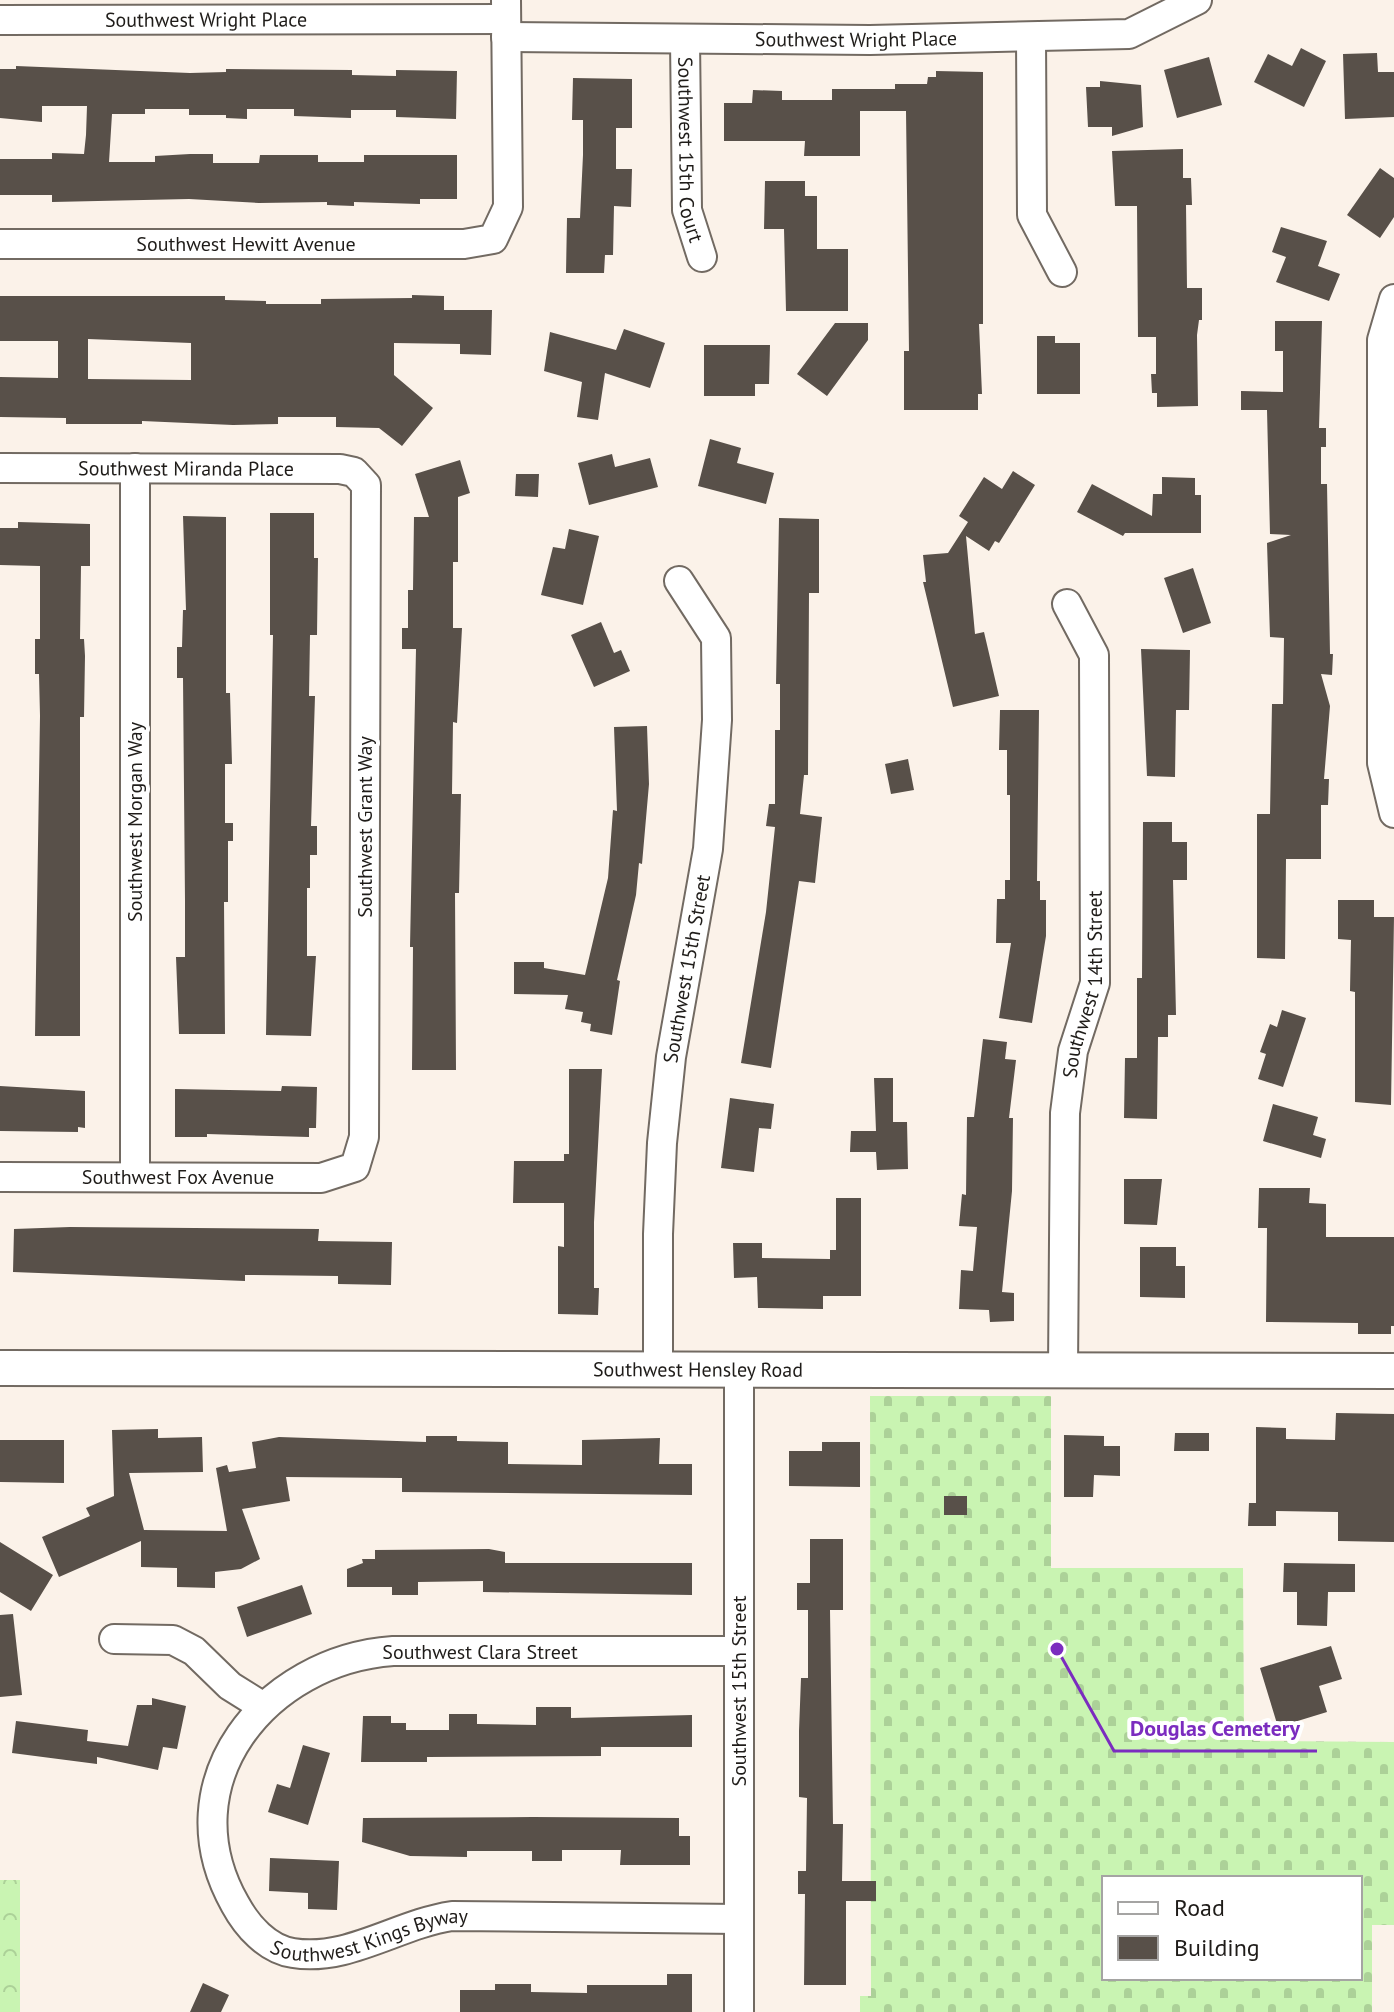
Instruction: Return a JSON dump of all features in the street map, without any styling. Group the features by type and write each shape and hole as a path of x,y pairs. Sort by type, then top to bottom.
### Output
{"street":[{"name":"Southwest Wright Place","path":"0,20 506,19 685,40 1031,37 1129,34 1197,0"},
{"name":"Southwest Hewitt Avenue","path":"0,244 464,244 493,239 508,207 506,19"},
{"path":"1031,37 1032,215 1062,272"},
{"name":"Southwest 15th Court","path":"685,40 687,210 702,257"},
{"path":"1394,299 1382,340 1388,586 1382,763 1394,813"},
{"name":"Southwest Miranda Place","path":"0,468 340,469 354,472 366,485"},
{"name":"Southwest Morgan Way","path":"135,468 135,1177"},
{"name":"Southwest Grant Way","path":"355,1167 364,1137 366,485"},
{"name":"Southwest 15th Street","path":"658,1369 662,1143 671,1057 708,849 717,720 716,638 679,581"},
{"name":"Southwest 14th Street","path":"1063,1370 1065,1113 1073,1051 1095,983 1094,655 1067,604"},
{"name":"Southwest Fox Avenue","path":"0,1177 321,1178 355,1167"},
{"name":"Southwest Hensley Road","path":"0,1368 1394,1371"},
{"name":"Southwest 15th Street","path":"739,1370 739,2012"},
{"path":"114,1639 173,1640 194,1651 230,1686 262,1706"},
{"name":"Southwest Clara Street","path":"262,1706 313,1670 366,1653 739,1651"},
{"name":"Southwest Kings Byway","path":"262,1706 228,1757 219,1785 215,1843 220,1871 244,1921 264,1941 289,1953 318,1956 346,1950 423,1921 452,1916 739,1919"}],"green space":[{"path":"870,1396 1051,1396 1051,1568 1243,1568 1244,1731 1254,1741 1394,1742 1394,1925 1372,1925 1372,2012 860,2012 860,1996 871,1996"},
{"path":"0,1880 20,1880 20,2012 0,2012"}],"building":[{"path":"1301,48 1326,61 1304,107 1254,82 1268,54 1292,66"},
{"path":"1377,53 1378,72 1394,72 1394,117 1345,119 1343,54"},
{"path":"1209,57 1222,105 1177,118 1164,70"},
{"path":"16,66 190,73 226,72 226,69 352,70 352,75 396,76 396,70 457,71 456,119 396,117 396,110 351,110 351,118 294,116 294,109 247,109 247,119 226,118 226,115 189,115 189,109 145,109 145,114 112,114 109,162 155,162 155,156 190,154 213,154 213,163 259,163 260,155 318,155 318,162 364,162 364,155 457,155 457,199 420,199 420,204 354,202 354,206 327,205 327,202 259,203 189,199 52,202 52,195 0,195 0,159 52,159 52,153 84,154 87,106 42,106 42,122 0,118 0,69 16,69"},
{"path":"936,71 983,72 983,324 979,324 982,394 978,394 978,410 904,410 904,351 909,351 906,111 860,111 860,156 804,156 805,141 724,141 724,103 752,103 753,90 782,91 782,100 832,100 832,89 895,89 895,84 927,84 928,77 936,77"},
{"path":"573,78 632,79 632,128 616,128 616,169 632,169 631,207 614,206 613,255 605,255 604,273 566,273 567,218 580,218 583,155 583,120 572,120"},
{"path":"1100,81 1141,85 1143,127 1112,136 1112,127 1088,127 1086,87 1100,87"},
{"path":"1183,149 1183,178 1191,178 1192,205 1186,205 1187,288 1202,288 1202,320 1199,320 1197,335 1198,406 1157,407 1157,393 1152,393 1151,374 1156,374 1156,337 1138,337 1137,206 1115,206 1112,151"},
{"path":"1380,168 1394,178 1394,217 1380,238 1347,215"},
{"path":"765,181 805,181 805,196 817,196 817,249 848,249 848,311 786,311 784,229 764,229"},
{"path":"1281,227 1327,241 1318,266 1340,274 1329,301 1276,282 1286,257 1272,252"},
{"path":"412,295 444,296 444,310 492,310 491,355 460,354 460,344 394,343 394,375 433,408 402,446 379,428 336,427 336,417 278,417 278,424 233,425 142,421 142,424 66,424 66,418 0,417 0,377 58,378 58,341 0,341 0,296 225,296 225,300 266,301 266,304 321,304 321,299 412,298","holes":["88,339 191,343 191,380 88,379"]},
{"path":"1275,321 1322,321 1319,428 1326,428 1326,447 1321,447 1321,484 1327,484 1330,654 1333,654 1332,675 1321,674 1330,706 1324,779 1329,779 1328,805 1321,805 1321,859 1286,859 1285,959 1257,958 1257,814 1270,814 1272,704 1283,704 1284,638 1270,637 1267,543 1291,535 1270,534 1267,410 1241,410 1241,391 1283,392 1283,351 1275,351"},
{"path":"835,323 868,323 868,340 827,396 797,374"},
{"path":"624,329 665,343 650,388 605,373 598,420 577,417 582,382 544,371 550,332 616,350"},
{"path":"1037,336 1055,336 1055,343 1080,343 1080,394 1037,394"},
{"path":"704,345 770,345 769,384 755,384 755,396 704,396"},
{"path":"710,439 741,448 737,463 774,473 766,504 698,486"},
{"path":"612,454 615,467 650,458 658,487 589,505 578,463"},
{"path":"460,460 470,493 458,497 458,562 453,562 453,628 462,628 457,723 453,722 452,794 461,794 459,893 455,893 456,1070 412,1070 413,947 410,947 416,649 402,649 402,628 408,628 408,590 413,590 414,517 429,517 415,474"},
{"path":"1013,471 1035,485 999,543 995,541 989,551 966,536 975,634 984,632 999,696 953,707 923,582 926,582 923,555 948,553 968,522 959,516 984,477 1002,489"},
{"path":"516,474 539,474 538,497 515,496"},
{"path":"1162,477 1195,478 1195,495 1201,495 1201,533 1125,533 1123,536 1077,512 1092,484 1152,516 1153,494 1162,494"},
{"path":"270,513 314,513 314,558 318,558 317,635 310,635 309,696 315,696 311,826 317,826 317,855 310,855 310,888 307,888 307,956 316,956 311,1036 266,1035 273,635 270,635"},
{"path":"183,516 226,517 226,693 230,693 232,764 225,764 225,823 233,823 233,841 228,841 228,902 224,902 225,1034 179,1034 176,957 185,957 183,678 177,678 177,647 182,647 183,610 186,610"},
{"path":"779,518 819,519 819,593 809,593 808,775 804,775 800,814 822,817 815,883 799,881 771,1068 741,1063 766,912 775,827 766,826 769,804 775,804 775,730 780,730 780,684 776,684"},
{"path":"18,522 90,524 90,566 81,566 80,639 84,639 85,656 84,717 80,717 80,1036 35,1036 40,716 35,639 40,639 40,566 0,565 0,528 18,528"},
{"path":"569,529 599,536 583,605 541,595 553,547 565,549"},
{"path":"1193,568 1211,623 1183,633 1164,578"},
{"path":"601,622 614,653 621,650 630,671 594,687 571,635"},
{"path":"1141,649 1190,650 1189,710 1176,710 1175,777 1147,776"},
{"path":"1000,710 1039,710 1037,881 1040,881 1040,900 1046,900 1046,936 1032,1023 999,1018 1011,943 996,943 997,899 1005,899 1005,880 1010,880 1010,795 1007,795 1007,750 999,750"},
{"path":"647,726 649,784 642,864 639,863 636,895 617,980 620,981 612,1035 590,1031 591,1024 581,1022 583,1012 565,1009 568,995 514,994 514,962 544,962 544,968 585,975 608,878 613,810 617,811 614,727"},
{"path":"908,759 914,790 891,794 885,764"},
{"path":"1143,822 1172,822 1172,842 1187,842 1187,880 1173,880 1176,1015 1168,1015 1168,1037 1158,1037 1157,1119 1124,1118 1125,1058 1137,1058 1137,978 1142,978"},
{"path":"1338,900 1374,900 1374,917 1394,917 1391,1105 1355,1102 1355,992 1350,991 1351,940 1338,939"},
{"path":"1282,1010 1306,1018 1283,1087 1258,1079 1266,1054 1260,1052 1270,1024 1277,1027"},
{"path":"983,1039 1007,1042 1005,1059 1016,1060 1009,1118 1013,1118 1012,1191 1002,1292 1014,1293 1014,1321 990,1322 989,1310 959,1309 961,1270 973,1271 977,1227 959,1226 962,1194 966,1195 967,1117 974,1117"},
{"path":"569,1069 602,1069 594,1222 594,1288 599,1288 598,1315 558,1314 558,1246 564,1247 564,1203 513,1203 514,1161 564,1161 564,1154 569,1154"},
{"path":"874,1078 893,1078 893,1122 907,1122 908,1169 877,1170 876,1152 850,1152 851,1131 876,1131"},
{"path":"0,1086 85,1091 85,1128 78,1127 78,1132 0,1131"},
{"path":"282,1086 317,1087 316,1128 309,1128 309,1137 207,1134 207,1137 175,1137 175,1089 281,1091"},
{"path":"730,1098 774,1104 771,1129 759,1128 754,1172 721,1168"},
{"path":"1273,1104 1318,1117 1313,1135 1326,1139 1321,1158 1263,1141"},
{"path":"1124,1179 1162,1179 1157,1225 1124,1224"},
{"path":"1259,1188 1310,1188 1309,1203 1326,1204 1326,1237 1394,1237 1394,1326 1391,1326 1391,1334 1358,1334 1358,1323 1266,1322 1267,1228 1258,1228"},
{"path":"836,1198 861,1198 861,1296 823,1296 823,1309 758,1308 757,1277 734,1278 733,1243 762,1243 762,1258 830,1259 830,1250 836,1250"},
{"path":"14,1229 319,1229 318,1241 392,1242 391,1285 338,1284 338,1276 245,1275 245,1281 13,1272"},
{"path":"1140,1247 1176,1247 1176,1266 1185,1266 1185,1298 1140,1297"},
{"path":"1336,1413 1394,1414 1394,1542 1338,1541 1338,1512 1276,1511 1276,1526 1248,1526 1249,1503 1256,1503 1256,1427 1286,1428 1286,1439 1335,1440"},
{"path":"158,1429 158,1438 202,1437 203,1472 129,1473 144,1530 227,1531 216,1468 227,1465 229,1472 256,1468 252,1442 279,1437 426,1442 426,1436 457,1436 457,1441 508,1442 508,1464 582,1465 582,1440 660,1438 659,1464 692,1464 692,1495 402,1492 402,1478 286,1477 290,1501 242,1509 260,1559 241,1569 215,1572 215,1588 177,1587 177,1568 141,1567 141,1541 59,1577 42,1537 90,1516 86,1508 114,1496 112,1430"},
{"path":"1175,1433 1209,1433 1209,1451 1174,1451"},
{"path":"1064,1435 1104,1436 1104,1446 1120,1446 1120,1476 1094,1475 1093,1497 1064,1497"},
{"path":"0,1440 64,1440 64,1483 0,1482"},
{"path":"822,1442 860,1442 860,1487 789,1486 789,1451 822,1451"},
{"path":"944,1496 967,1496 967,1515 944,1515"},
{"path":"810,1539 843,1539 843,1610 830,1610 833,1824 843,1824 842,1881 876,1881 876,1901 846,1901 846,1985 804,1985 805,1894 798,1894 798,1871 806,1871 807,1798 799,1797 799,1731 801,1678 808,1678 808,1610 797,1610 797,1583 810,1583"},
{"path":"0,1542 53,1575 31,1611 0,1592"},
{"path":"489,1549 505,1552 505,1563 692,1563 692,1595 483,1592 483,1581 418,1582 418,1595 392,1595 392,1587 347,1587 347,1569 363,1563 362,1559 375,1559 375,1550"},
{"path":"1284,1563 1355,1564 1355,1592 1328,1592 1327,1626 1297,1625 1297,1592 1283,1592"},
{"path":"302,1585 312,1614 247,1637 237,1607"},
{"path":"13,1614 22,1695 0,1697 0,1615"},
{"path":"1331,1646 1342,1679 1319,1686 1327,1712 1278,1727 1260,1668"},
{"path":"152,1698 186,1706 177,1749 163,1747 158,1770 97,1757 97,1764 12,1753 16,1721 88,1730 87,1741 128,1746 137,1705 152,1705"},
{"path":"536,1707 571,1707 571,1718 692,1715 692,1747 601,1747 601,1756 427,1757 427,1762 361,1762 363,1716 391,1716 391,1723 406,1723 406,1730 449,1730 449,1714 477,1714 477,1724 536,1725"},
{"path":"303,1745 330,1753 308,1825 268,1812 277,1784 290,1788"},
{"path":"363,1818 679,1818 679,1836 690,1836 690,1865 620,1865 621,1850 562,1850 562,1861 532,1861 532,1851 467,1851 467,1857 410,1856 362,1842"},
{"path":"270,1858 339,1861 337,1910 308,1909 308,1893 269,1891"},
{"path":"667,1974 692,1974 692,2012 460,2012 460,1990 495,1990 495,1984 531,1984 531,1992 587,1993 587,1985 667,1985"},
{"path":"203,1983 229,1995 221,2012 190,2012"}],"place":[{"name":"Douglas Cemetery","path":"1057,1649"}]}
